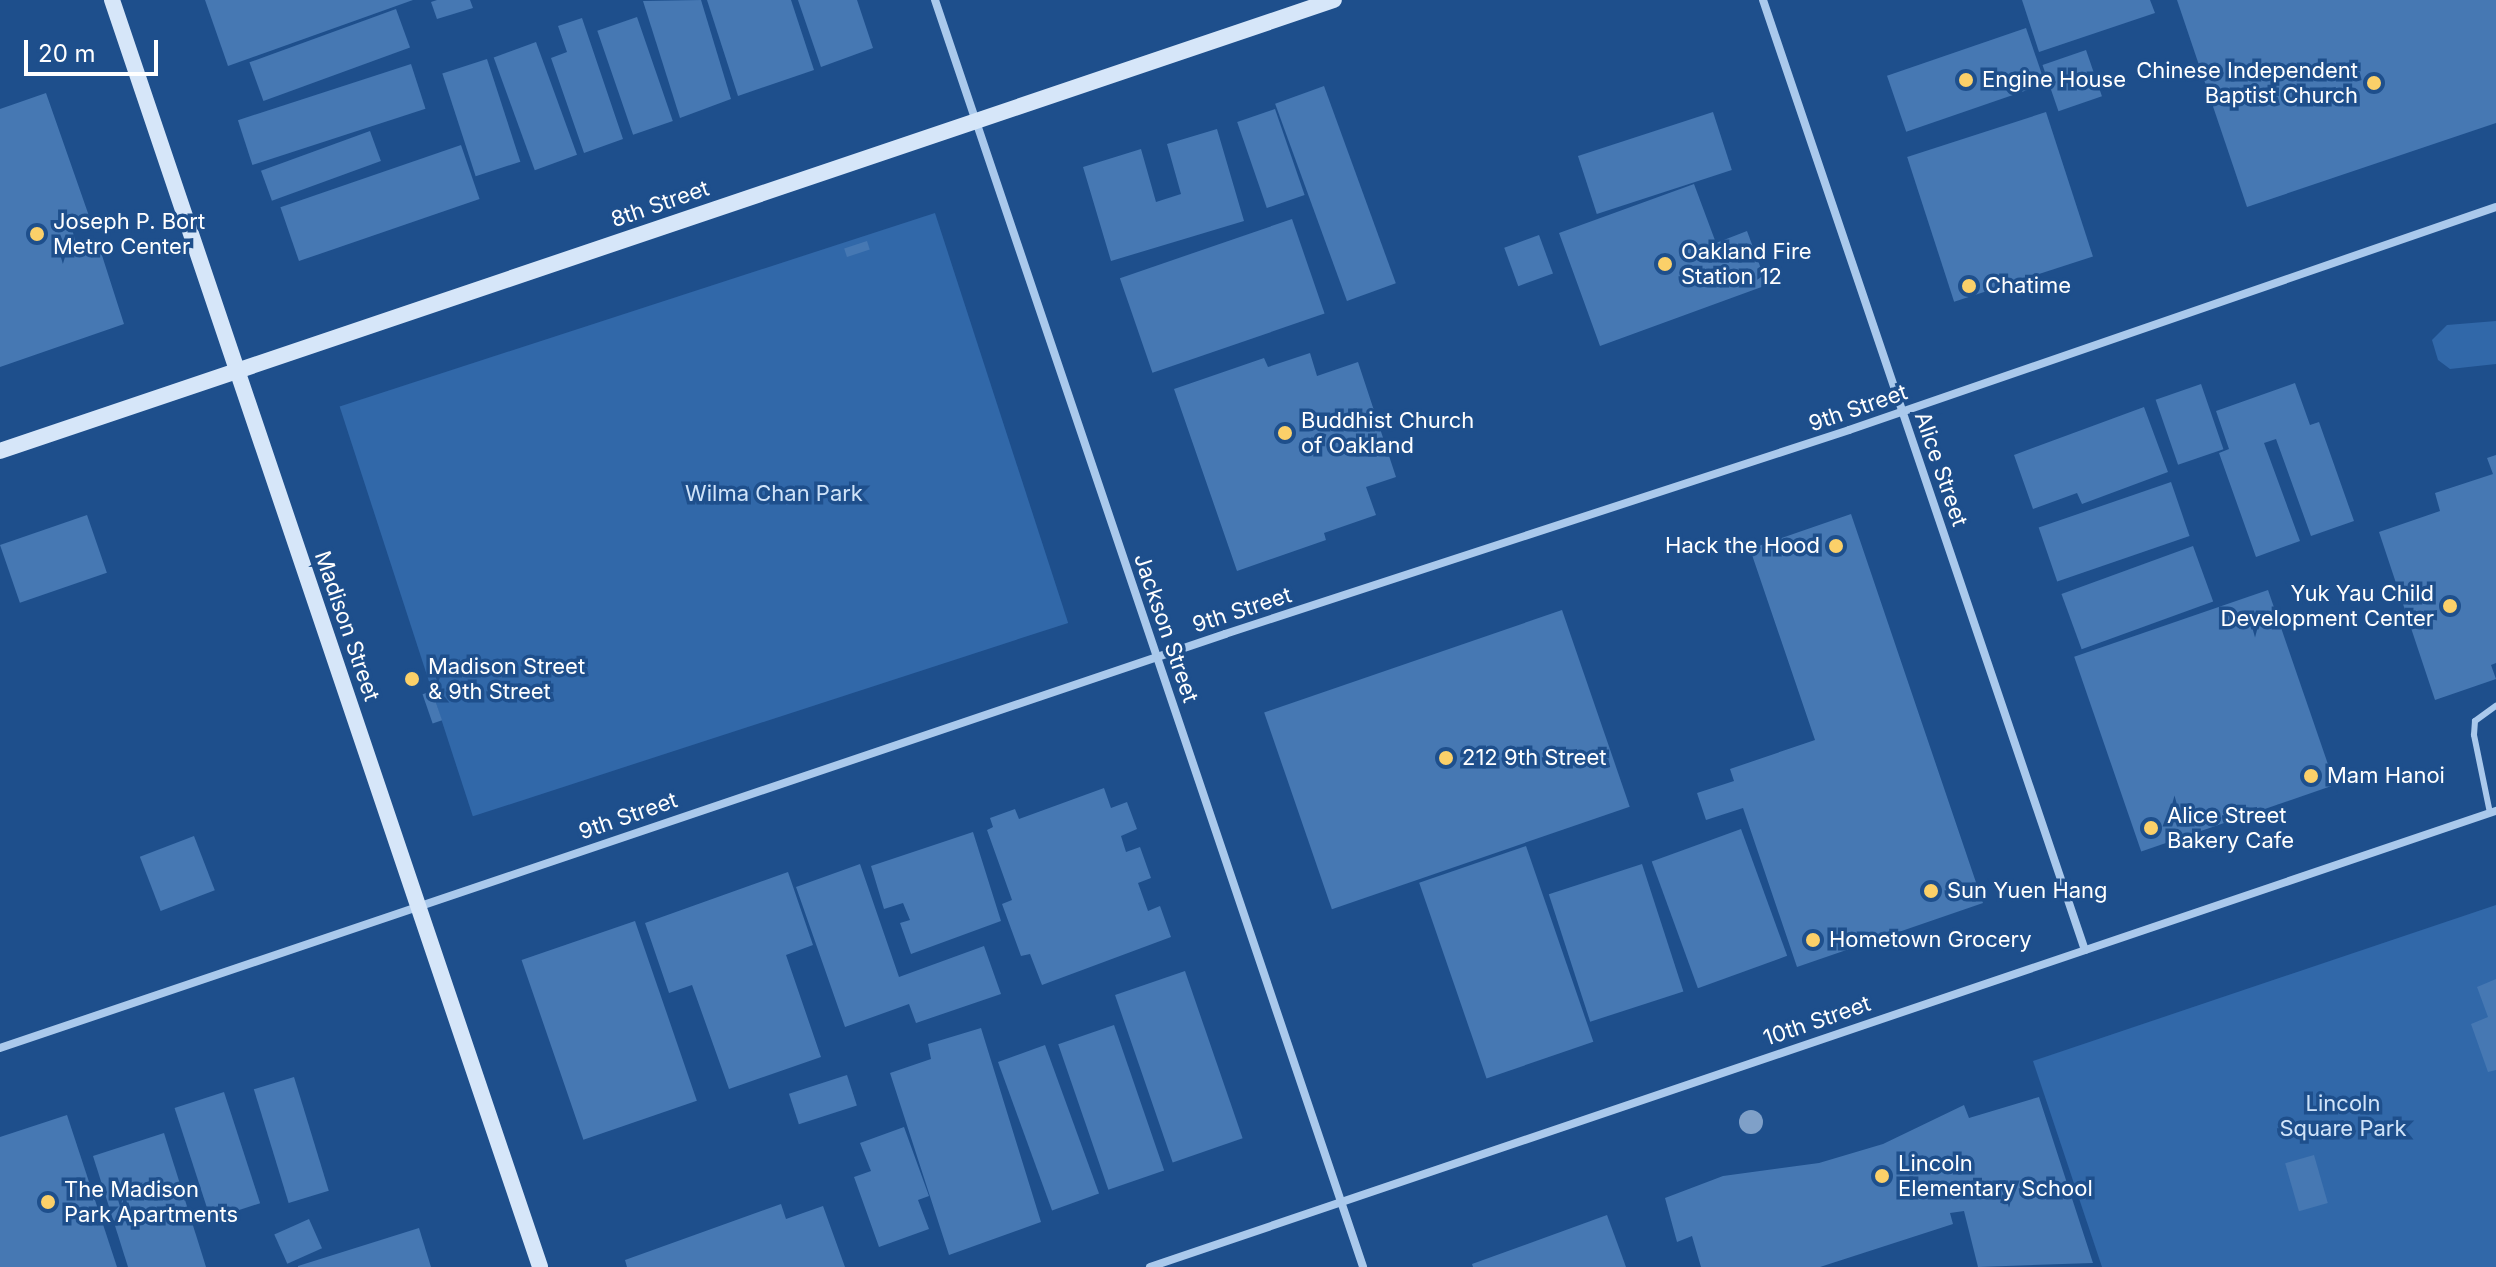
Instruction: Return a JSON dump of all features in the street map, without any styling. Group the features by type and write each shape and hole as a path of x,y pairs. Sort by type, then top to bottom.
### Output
{"main road":[{"name":"Madison Street","path":"112,0 540,1267"},
{"name":"8th Street","path":"0,451 1334,0"}],"street":[{"name":"Jackson Street","path":"935,0 1363,1267"},
{"name":"Alice Street","path":"1763,0 2085,950"},
{"name":"9th Street","path":"0,1048 1157,657 1902,412 2496,207"},
{"name":"10th Street","path":"1150,1267 2493,812"}],"lane":[{"path":"2493,812 2474,735 2475,721 2496,706"}],"green space":[{"name":"Wilma Chan Park","path":"935,213 1068,623 473,816 340,406"},
{"path":"2496,321 2496,364 2450,369 2438,360 2432,340 2447,325"},
{"name":"Lincoln Square Park","path":"2496,905 2496,1267 2102,1267 2033,1061"}],"building":[{"path":"205,0 413,0 228,66"},
{"path":"470,0 473,8 437,19 431,2"},
{"path":"701,0 731,99 680,118 643,1"},
{"path":"707,0 791,0 814,70 738,96"},
{"path":"798,0 857,0 873,48 821,67"},
{"path":"2022,0 2150,0 2155,13 2039,52"},
{"path":"2177,0 2496,0 2496,123 2247,207"},
{"path":"396,9 410,48 263,101 249,62"},
{"path":"637,17 673,121 633,135 597,31"},
{"path":"582,18 623,139 584,153 551,58 567,52 558,26"},
{"name":"Engine House","path":"2026,28 2045,84 1906,132 1887,76"},
{"path":"536,42 577,155 535,170 494,57"},
{"path":"2086,50 2102,96 2058,111 2043,65"},
{"path":"487,59 520,162 476,176 442,74"},
{"path":"411,64 426,109 252,165 238,120"},
{"path":"1324,86 1396,283 1347,301 1275,104"},
{"name":"Joseph P. Bort Metro Center","path":"46,93 89,216 70,222 79,254 99,246 124,324 0,367 0,109"},
{"path":"1275,109 1305,195 1267,208 1237,122"},
{"path":"1713,112 1732,170 1597,214 1578,156"},
{"path":"2046,112 2093,257 1954,302 1907,157"},
{"path":"1217,129 1244,221 1111,261 1083,167 1141,149 1156,202 1181,194 1167,144"},
{"path":"370,131 381,161 272,201 261,171"},
{"path":"461,145 480,199 299,261 280,207"},
{"name":"Oakland Fire Station 12","path":"1694,184 1716,243 1747,231 1767,285 1600,346 1559,233"},
{"path":"1292,219 1325,314 1152,373 1120,278"},
{"path":"1539,235 1553,274 1518,286 1504,248"},
{"path":"867,241 870,250 847,257 844,248"},
{"name":"Buddhist Church of Oakland","path":"1310,353 1317,376 1358,362 1396,477 1366,487 1376,515 1324,533 1326,540 1237,571 1174,389 1264,358 1268,367"},
{"path":"2295,383 2310,425 2319,422 2354,521 2311,536 2276,439 2264,443 2300,541 2256,557 2219,453 2229,449 2216,411"},
{"path":"2201,384 2223,449 2178,465 2156,400"},
{"path":"2144,407 2168,472 2082,504 2077,493 2033,509 2014,455"},
{"name":"Yuk Yau Child Development Center","path":"2496,455 2496,663 2491,665 2496,679 2435,700 2379,532 2440,511 2435,493 2493,474 2487,458"},
{"path":"2171,482 2190,536 2057,581 2039,528"},
{"path":"1851,514 1983,903 1797,967 1743,808 1706,820 1697,793 1734,781 1730,769 1815,740 1750,549"},
{"path":"87,515 107,573 20,603 0,545"},
{"path":"2193,546 2213,601 2082,649 2061,594"},
{"path":"2268,590 2335,785 2141,852 2074,657"},
{"name":"212 9th Street","path":"1562,610 1630,807 1332,909 1264,713"},
{"path":"432,691 442,720 433,724 423,694"},
{"path":"1104,788 1111,808 1127,802 1137,829 1121,836 1126,852 1140,847 1151,878 1138,883 1148,911 1160,906 1171,937 1042,985 1030,954 1021,956 1002,904 1012,900 987,830 993,827 990,818 1015,809 1019,819"},
{"path":"1741,829 1787,956 1698,988 1652,861"},
{"path":"973,832 1001,921 911,954 900,923 910,920 903,903 884,909 871,866"},
{"path":"194,836 215,890 161,911 140,857"},
{"path":"1526,846 1593,1042 1487,1079 1419,883"},
{"path":"860,864 899,977 984,946 1001,994 916,1023 909,1004 845,1027 796,887"},
{"path":"1642,864 1683,991 1590,1022 1549,894"},
{"path":"788,872 813,945 786,955 821,1057 729,1089 692,985 669,993 645,923"},
{"path":"635,921 697,1101 583,1140 522,960"},
{"path":"1185,971 1243,1138 1173,1162 1115,995"},
{"path":"2496,979 2496,1070 2488,1072 2471,1024 2488,1017 2477,987"},
{"path":"1114,1025 1164,1171 1108,1190 1058,1044"},
{"path":"981,1028 1041,1222 949,1255 890,1073 931,1059 928,1044"},
{"path":"1045,1045 1099,1193 1052,1211 998,1062"},
{"path":"847,1075 857,1105 799,1124 789,1094"},
{"path":"294,1077 329,1191 289,1203 254,1089"},
{"path":"224,1092 260,1203 211,1219 175,1108"},
{"name":"Lincoln Elementary School","path":"2039,1097 2093,1263 1978,1267 1964,1211 1950,1213 1953,1224 1820,1267 1701,1267 1692,1236 1677,1242 1665,1198 1723,1176 1819,1163 1883,1144 1964,1105 1969,1118"},
{"name":"The Madison Park Apartments","path":"67,1115 117,1267 0,1267 0,1137"},
{"path":"904,1127 929,1196 918,1200 929,1229 879,1247 854,1177 871,1171 860,1143"},
{"path":"164,1133 206,1267 128,1267 93,1156"},
{"path":"2314,1155 2328,1203 2299,1211 2285,1163"},
{"path":"781,1204 786,1219 823,1206 845,1267 627,1267 625,1260"},
{"path":"1607,1215 1626,1267 1473,1267 1472,1264"},
{"path":"309,1219 322,1248 287,1264 274,1234"},
{"path":"419,1228 431,1267 298,1267 298,1266"}],"place":[{"name":"Engine House","path":"1966,80"},
{"name":"Chinese Independent Baptist Church","path":"2374,83"},
{"name":"Joseph P. Bort Metro Center","path":"37,234"},
{"name":"Oakland Fire Station 12","path":"1665,264"},
{"name":"Chatime","path":"1969,286"},
{"name":"Buddhist Church of Oakland","path":"1285,433"},
{"name":"Hack the Hood","path":"1836,546"},
{"name":"Yuk Yau Child Development Center","path":"2450,606"},
{"name":"Madison Street & 9th Street","path":"412,679"},
{"name":"212 9th Street","path":"1446,758"},
{"name":"Mam Hanoi","path":"2311,776"},
{"name":"Alice Street Bakery Cafe","path":"2151,828"},
{"name":"Sun Yuen Hang","path":"1931,891"},
{"name":"Hometown Grocery","path":"1813,940"},
{"name":"Lincoln Elementary School","path":"1882,1176"},
{"name":"The Madison Park Apartments","path":"48,1202"}]}
